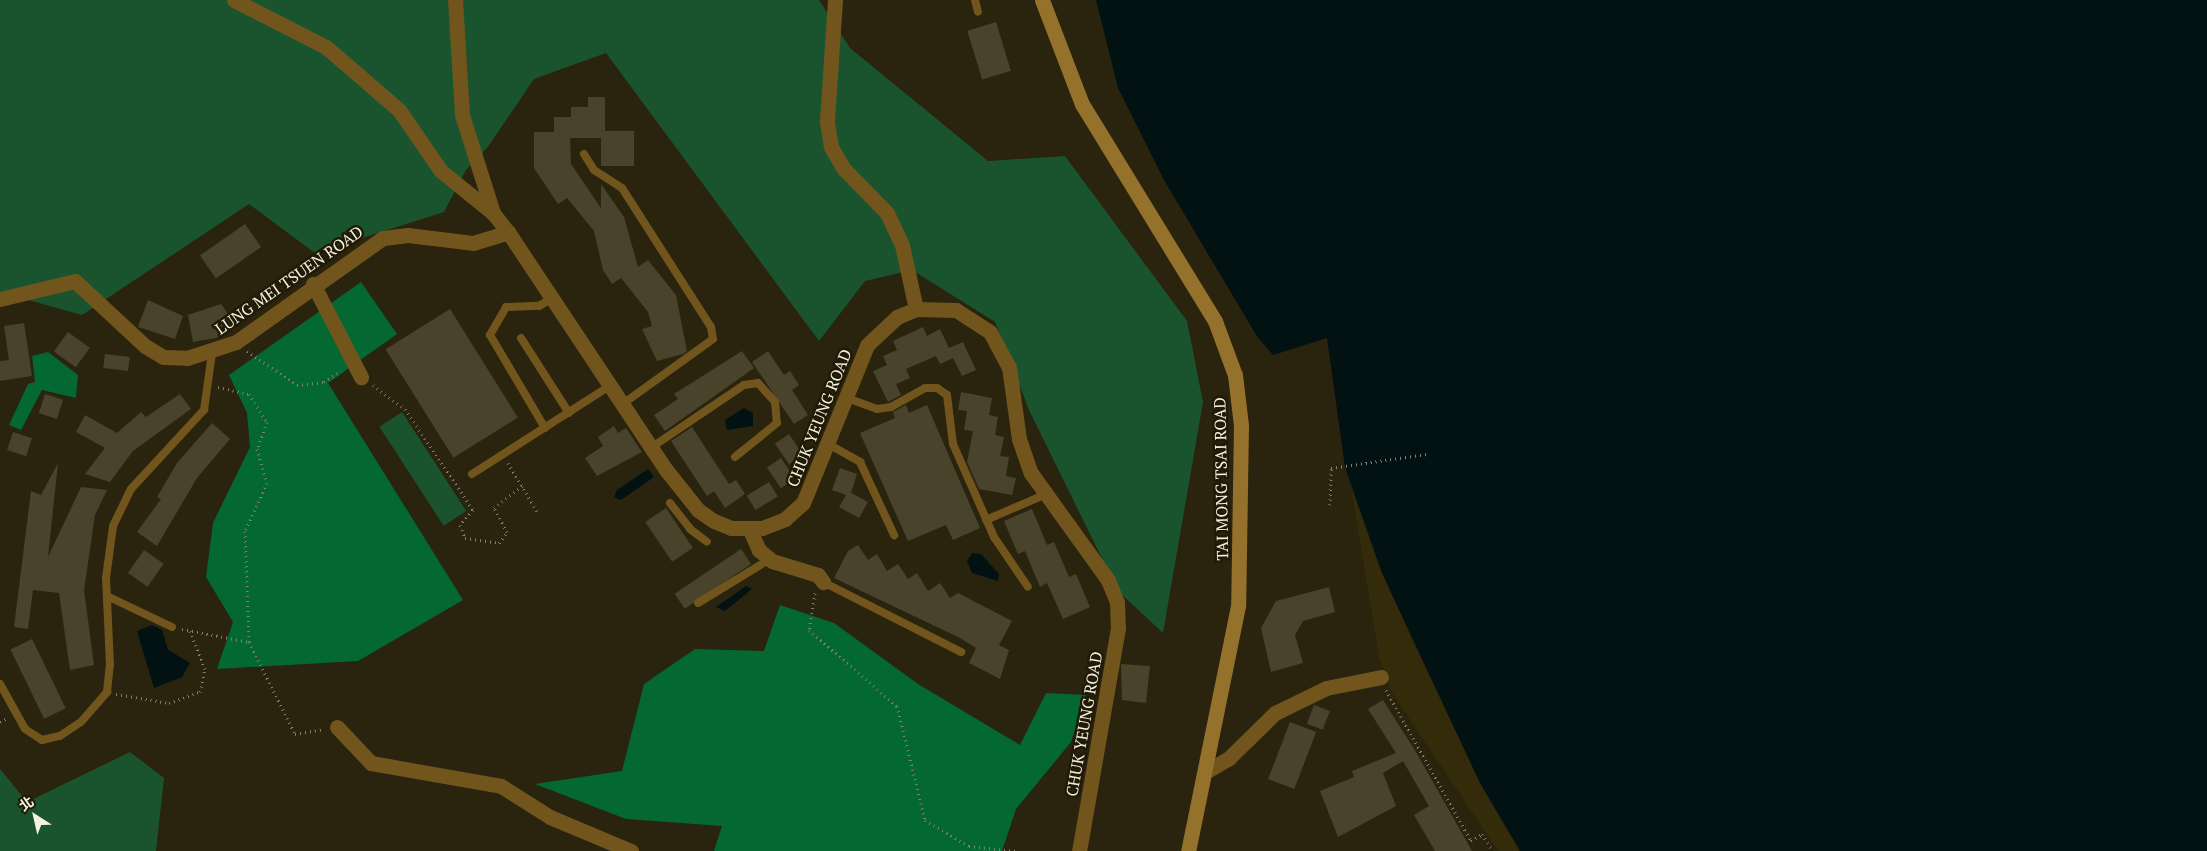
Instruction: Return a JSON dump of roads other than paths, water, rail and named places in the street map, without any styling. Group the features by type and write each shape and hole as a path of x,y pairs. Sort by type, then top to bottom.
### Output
{"main road":[{"name":"TAI MONG TSAI ROAD","path":"1042,0 1082,104 1215,320 1235,375 1241,425 1238,606 1188,851"}],"street":[{"name":"CHUK YEUNG ROAD","path":"234,0 326,47 399,110 440,171 493,213 508,232 554,297 652,447 698,510 731,528 750,530 785,520 803,503 867,345 880,329 916,309 956,310 975,319 1002,348 1019,439 1044,495 1108,580 1119,615 1079,851"},
{"path":"455,0 462,115 493,213"},
{"path":"835,0 827,122 831,148 843,168 888,213 902,245 916,309"},
{"name":"LUNG MEI TSUEN ROAD","path":"0,299 75,281 163,357 175,359 212,353 236,342 314,284 383,238 408,235 473,243 508,232"},
{"path":"314,284 361,377"},
{"path":"750,530 759,550 770,559 820,578"},
{"path":"1205,772 1229,758 1275,713 1326,688 1382,677"},
{"path":"337,727 371,763 502,786 550,817 631,851"}],"lane":[{"path":"976,0 978,12"},
{"path":"584,154 594,170 622,188 711,328 713,339 624,404"},
{"path":"545,428 490,335 506,307 539,306 554,297"},
{"path":"521,338 569,413"},
{"path":"0,684 29,733 47,740 81,722 107,692 107,596 110,540 125,498 202,412 208,389 212,353"},
{"path":"652,447 744,384 758,383 775,402 777,424 735,457"},
{"path":"472,474 612,384"},
{"path":"847,398 877,409 891,407 924,388 942,391 950,401 950,437 986,520 1028,587"},
{"path":"828,444 860,462 894,535"},
{"path":"986,520 1044,495"},
{"path":"670,503 690,529 707,542"},
{"path":"690,529 698,510"},
{"path":"698,603 770,559"},
{"path":"820,578 961,652"},
{"path":"107,596 172,627"}]}
